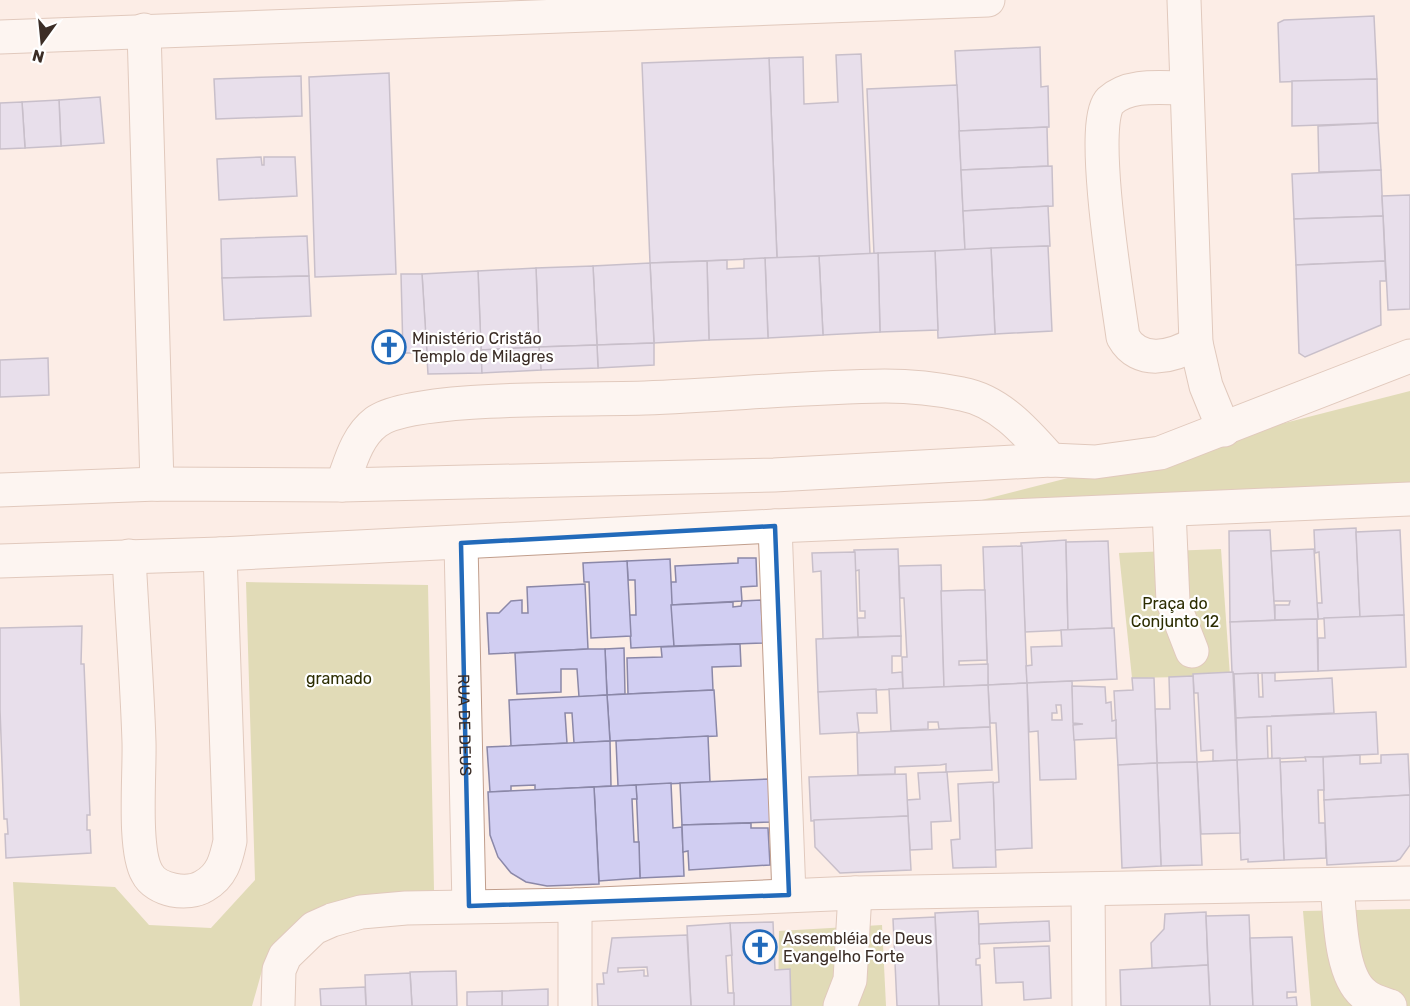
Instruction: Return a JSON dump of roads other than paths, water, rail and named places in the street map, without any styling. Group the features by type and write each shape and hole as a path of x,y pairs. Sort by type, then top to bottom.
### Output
{"street":[{"path":"0,37 988,0"},
{"path":"1184,0 1196,343 1206,386 1224,430"},
{"path":"144,30 157,484"},
{"path":"1186,88 1139,88 1111,101 1104,111 1102,151 1123,337 1129,347 1148,356 1170,356 1196,343"},
{"path":"0,490 157,484 342,485 774,475 1051,460 1095,462 1160,453 1410,356"},
{"path":"342,485 361,439 376,422 396,413 480,402 645,398 888,386 964,394 994,407 1014,421 1051,460"},
{"path":"0,561 220,554 775,526 1410,499"},
{"path":"1169,510 1173,602 1192,651"},
{"path":"775,526 789,895"},
{"name":"RUA DE DEUS","path":"461,543 469,906"},
{"path":"129,556 139,743 140,850 147,874 156,883 181,891 199,890 211,882 220,872 230,841 220,554"},
{"path":"278,1006 279,970 285,956 314,928 361,912 469,906 575,905 855,893 1410,883"},
{"path":"1337,885 1345,950 1355,986 1365,996 1390,1006"},
{"path":"1088,890 1089,1006"},
{"path":"840,1006 850,980 855,893"},
{"path":"575,905 575,1006"}],"place":[{"name":"Ministério Cristão Templo de Milagres","path":"389,347"},
{"name":"Assembléia de Deus Evangelho Forte","path":"760,947"}],"park label":[{"name":"Praça do Conjunto 12","path":"1175,612"},
{"name":"gramado","path":"339,678"}]}
